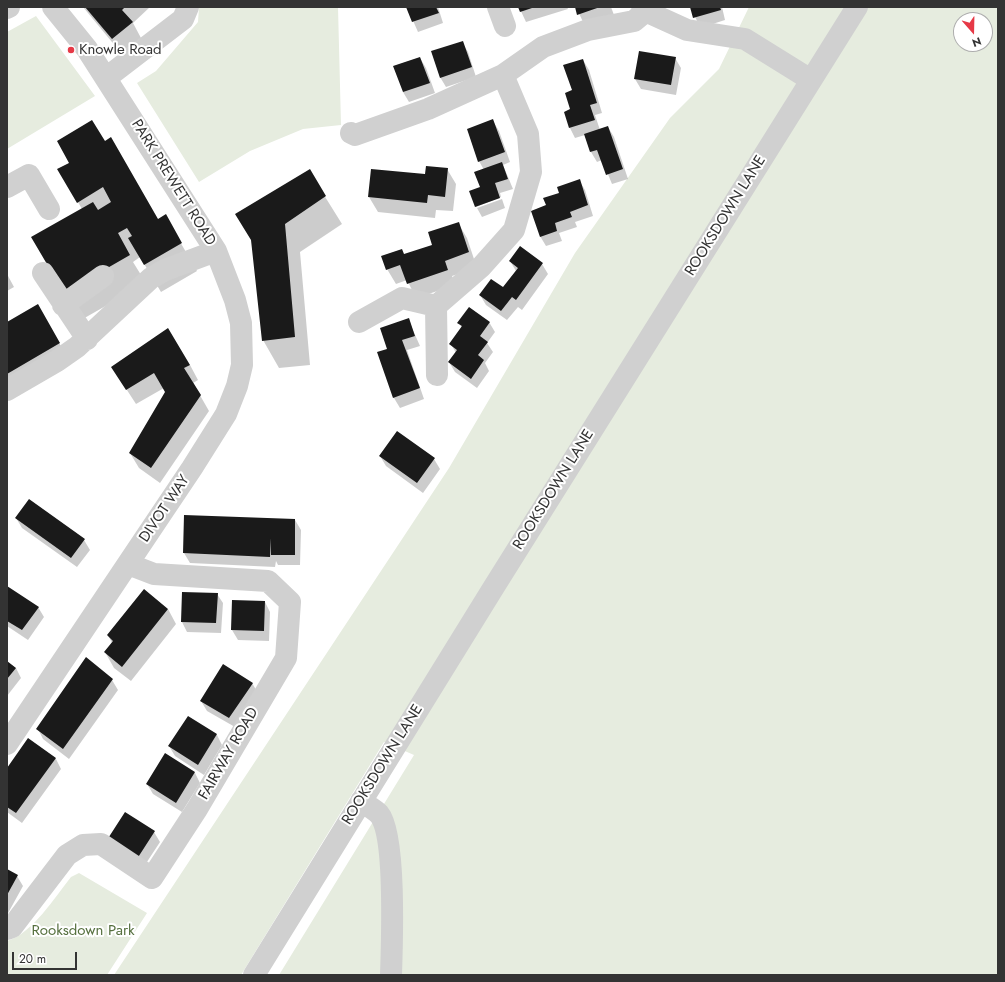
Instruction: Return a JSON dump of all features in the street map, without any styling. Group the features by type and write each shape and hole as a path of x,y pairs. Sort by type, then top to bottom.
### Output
{"street":[{"name":"PARK PREWETT ROAD","path":"7,390 57,362 87,338 152,278 165,270 216,251 106,78 87,50 53,7"},
{"path":"106,78 183,19 188,7"},
{"name":"ROOKSDOWN LANE","path":"254,975 857,7"},
{"path":"351,133 355,134 428,109 503,75 543,46 588,30 634,21 640,16 644,9 687,30 745,39 811,80"},
{"path":"436,306 481,268 514,230 531,172 528,134 503,75"},
{"path":"7,188 30,175 49,209"},
{"name":"DIVOT WAY","path":"7,744 192,468 226,414 237,386 242,366 241,323 235,300 216,251"},
{"path":"42,273 87,338"},
{"path":"64,305 103,276"},
{"path":"359,322 402,298 436,306"},
{"path":"436,306 437,375"},
{"name":"FAIRWAY ROAD","path":"7,929 12,927 67,855 83,845 101,844 152,878 197,809 286,658 290,602 268,581 154,574 128,564"},
{"path":"361,801 379,814 388,839 392,906 391,975"}],"green space":[{"path":"199,7 338,7 341,125 303,129 250,151 199,182 137,83 156,71 198,22"},
{"path":"749,7 998,7 998,975 279,975 414,755 384,742 241,975 114,975 449,468 575,253 670,118 719,69"},
{"path":"36,16 95,96 7,149 7,32"},
{"name":"Rooksdown Park","path":"79,873 147,913 107,975 7,975 7,941 25,931 34,923 71,877"}],"building":[{"path":"85,7 125,7 122,10 133,22 112,39"},
{"path":"406,7 436,7 439,13 412,22"},
{"path":"518,7 535,7 520,12"},
{"path":"575,7 600,7 577,15"},
{"path":"690,7 720,7 721,10 693,18"},
{"path":"463,41 472,67 440,78 431,51"},
{"path":"639,51 676,57 671,85 634,79"},
{"path":"420,57 430,83 403,92 393,66"},
{"path":"583,59 597,103 590,105 595,120 569,128 564,112 570,109 565,93 572,90 563,65"},
{"path":"493,119 505,152 478,162 467,129"},
{"path":"92,120 105,141 111,137 158,219 166,214 182,243 144,265 128,238 132,236 127,228 118,233 130,255 64,293 31,237 93,202 98,210 111,202 103,187 77,203 57,169 69,163 57,141"},
{"path":"608,126 623,169 606,175 597,150 590,152 584,134"},
{"path":"502,162 508,179 495,183 500,198 475,207 469,191 480,187 474,172"},
{"path":"426,166 448,168 445,197 428,195 427,203 368,197 371,169 425,174"},
{"path":"310,169 326,196 285,224 295,337 262,341 251,240 235,214"},
{"path":"580,179 588,205 570,212 572,217 555,223 557,231 540,237 531,211 546,205 543,198 559,193 557,187"},
{"path":"459,222 469,252 445,261 448,270 407,284 400,265 386,270 381,256 402,249 404,254 432,245 428,232"},
{"path":"520,246 543,263 516,300 512,297 501,311 479,295 491,279 503,287 518,268 509,261"},
{"path":"38,304 60,343 7,374 7,322"},
{"path":"469,307 490,322 480,336 488,342 478,355 484,360 471,379 448,362 457,350 449,344 462,326 457,323"},
{"path":"409,318 415,336 402,340 420,388 393,398 377,352 387,349 380,328"},
{"path":"168,328 190,365 184,368 201,395 151,468 129,453 165,392 154,373 126,390 111,367"},
{"path":"397,431 435,458 417,483 379,456"},
{"path":"29,499 85,539 71,558 15,518"},
{"path":"184,515 295,519 295,555 271,555 271,538 270,557 183,553"},
{"path":"7,586 39,607 22,630 7,621"},
{"path":"144,589 168,609 122,667 104,652 113,641 107,635"},
{"path":"182,592 218,593 216,623 181,622"},
{"path":"232,600 265,601 264,631 231,630"},
{"path":"86,657 113,679 63,749 36,729"},
{"path":"7,661 16,668 7,679"},
{"path":"223,664 253,683 229,718 200,701"},
{"path":"188,716 217,734 198,765 168,746"},
{"path":"28,738 56,758 16,813 7,807 7,768"},
{"path":"165,753 195,772 176,803 146,784"},
{"path":"125,812 155,831 135,862 105,843"},
{"path":"7,869 18,875 7,895"}],"place":[{"name":"Knowle Road","path":"71,50"}]}
